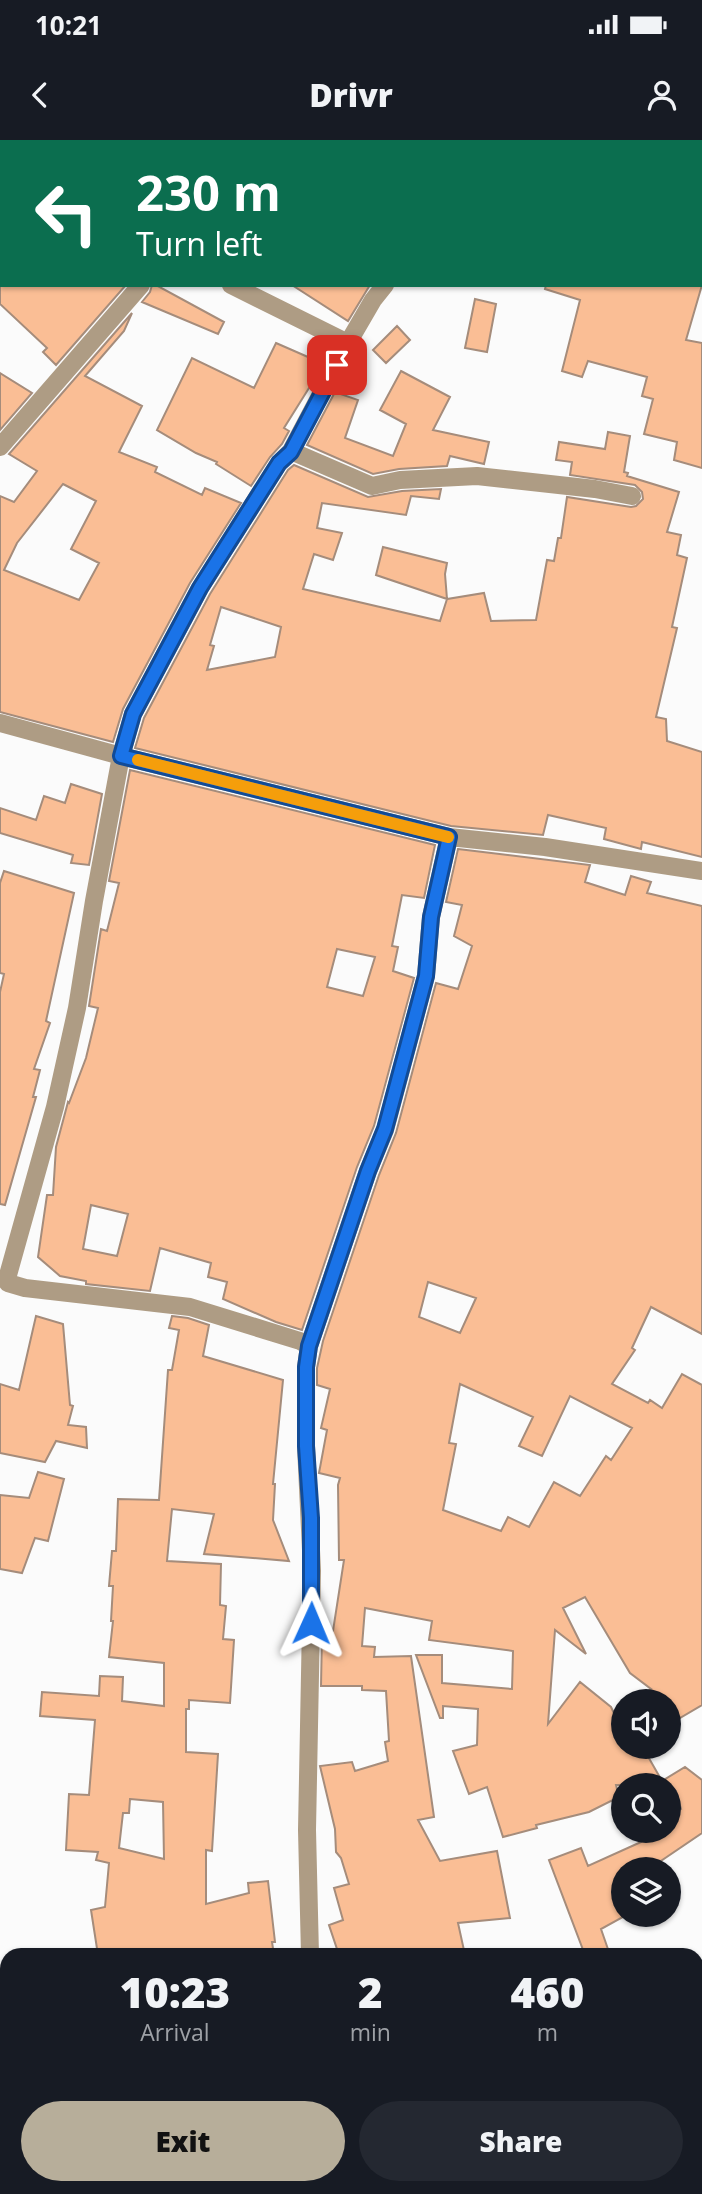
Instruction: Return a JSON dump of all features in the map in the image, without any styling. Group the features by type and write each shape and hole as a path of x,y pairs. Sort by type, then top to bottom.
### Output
{"street":[{"path":"0,447 139,287"},
{"path":"235,287 348,343"},
{"path":"309,1346 190,1307 25,1288 8,1283 8,1275 55,1107 77,1008 121,756 133,714 200,588 279,463 291,452 348,343 383,287"},
{"path":"291,452 372,486 400,480 477,476 595,489 632,496"},
{"path":"0,723 121,756 449,837 558,849 702,871"},
{"path":"310,1948 307,1830 312,1571 306,1446 306,1367 309,1346 368,1171 385,1129 426,976 431,917 449,837"}],"building":[{"path":"0,287 124,287 56,365 43,352 47,348 0,304"},
{"path":"151,287 160,287 224,322 218,334 142,302"},
{"path":"295,287 369,287 348,321"},
{"path":"701,287 686,340 702,343 702,468 674,460 677,442 644,434 653,399 642,396 647,377 588,361 582,377 562,371 580,300 545,289"},
{"path":"475,299 496,304 487,352 465,348"},
{"path":"132,313 124,331 85,376 142,406 119,452 157,467 155,472 202,495 205,488 241,503 190,583 123,709 113,742 0,712 0,496 14,502 37,471 9,454","holes":["63,484 96,501 71,549 99,563 79,600 4,570 17,543"]},
{"path":"397,326 410,340 386,363 373,350"},
{"path":"276,343 324,364 284,428 289,431 282,444 251,486 216,464 217,462 157,430 192,358 254,388"},
{"path":"401,371 450,397 433,430 489,442 484,464 450,456 447,466 399,469 373,474 307,445 335,392 358,400 345,438 393,456 406,424 380,410"},
{"path":"0,373 32,393 0,430"},
{"path":"608,432 630,436 624,472 628,473 627,476 679,492 667,532 681,535 677,555 687,558 672,627 677,628 656,717 666,719 667,741 702,752 702,857 642,842 641,849 604,839 606,828 548,815 543,835 451,826 135,748 144,718 210,594 288,470 294,465 368,497 402,491 441,489 439,499 411,496 406,515 322,503 317,528 342,533 333,560 314,554 303,589 440,621 447,599 484,593 491,621 536,620 547,560 554,561 558,538 561,538 567,497 631,507 643,499 642,492 635,485 570,475 572,462 556,460 559,442 605,449","holes":["221,607 281,627 275,657 207,670 214,646 210,645"]},
{"path":"383,547 447,563 447,599 376,575"},
{"path":"130,770 435,845 424,898 402,895 392,946 398,947 393,971 414,978 374,1126 357,1167 302,1330 223,1299 227,1282 208,1277 211,1263 160,1248 150,1291 86,1284 86,1281 60,1276 38,1257 47,1195 53,1195 56,1147 68,1102 86,1058 98,1008 89,1006 101,929 107,931 119,883 109,881","holes":["337,949 375,957 363,996 327,987","91,1205 128,1214 117,1256 83,1249"]},
{"path":"71,784 102,794 89,865 71,863 73,855 0,833 0,808 36,820 44,796 65,803"},
{"path":"458,849 590,865 585,882 625,895 631,876 651,882 647,893 702,906 702,1334 651,1307 632,1348 635,1350 612,1384 662,1408 682,1374 702,1385 702,1705 681,1717 681,1689 651,1689 630,1673 585,1597 563,1608 586,1654 555,1630 548,1724 580,1682 611,1707 611,1759 649,1759 657,1773 611,1773 611,1801 589,1812 536,1825 537,1828 503,1837 487,1787 469,1794 453,1751 477,1745 478,1709 443,1706 443,1718 440,1718 416,1655 442,1655 442,1683 512,1689 513,1651 429,1640 432,1621 365,1608 362,1646 375,1647 374,1657 411,1656 434,1817 418,1820 440,1861 497,1851 510,1918 458,1923 463,1948 337,1948 329,1925 343,1920 334,1888 349,1884 341,1858 336,1852 335,1829 320,1766 352,1762 355,1771 388,1761 385,1742 389,1741 386,1691 362,1690 362,1686 321,1686 322,1634 333,1631 344,1560 339,1560 340,1478 319,1473 327,1430 321,1428 330,1389 317,1385 317,1368 323,1341 379,1175 396,1133 436,983 458,989 472,946 454,936 462,905 446,902","holes":["428,1282 476,1298 460,1333 419,1317","460,1384 533,1417 519,1446 542,1456 570,1396 632,1428 611,1460 606,1456 580,1496 554,1482 529,1527 508,1517 501,1531 443,1510 456,1444 449,1443"]},
{"path":"4,871 74,893 46,1021 50,1023 34,1069 40,1070 33,1097 36,1097 5,1205 0,1204 0,992 4,974 0,973 0,883"},
{"path":"36,1316 63,1324 70,1405 73,1406 68,1425 86,1427 87,1448 56,1441 45,1462 0,1453 0,1384 19,1390"},
{"path":"172,1316 209,1325 203,1356 283,1380 273,1484 273,1520 289,1561 204,1554 214,1514 172,1509 167,1561 221,1564 220,1605 226,1606 223,1639 234,1640 230,1703 189,1700 189,1709 186,1709 186,1752 218,1754 212,1851 206,1850 206,1904 249,1893 248,1883 268,1881 275,1942 272,1942 273,1948 97,1948 91,1910 105,1907 109,1863 96,1860 98,1852 66,1850 69,1794 89,1795 95,1720 40,1716 42,1692 99,1696 100,1676 123,1677 122,1701 164,1706 164,1663 109,1657 113,1586 109,1586 112,1551 116,1551 118,1499 159,1500 168,1370 172,1370 179,1330 169,1328","holes":["130,1799 163,1802 164,1859 119,1848 123,1813 129,1813"]},
{"path":"38,1472 64,1479 48,1541 35,1538 22,1573 0,1569 0,1495 29,1498"},
{"path":"685,1767 702,1780 702,1833 667,1857 611,1857 611,1924 601,1929 608,1948 582,1948 549,1860 581,1848 588,1866 639,1843 681,1843 681,1773 675,1773"}],"slow traffic":[{"path":"138,760 448,837"}],"route":[{"path":"311,1623 311,1518 306,1446 306,1367 309,1346 368,1171 385,1129 426,976 431,917 449,837 121,756 133,714 200,588 279,463 291,452 337,365"}]}
